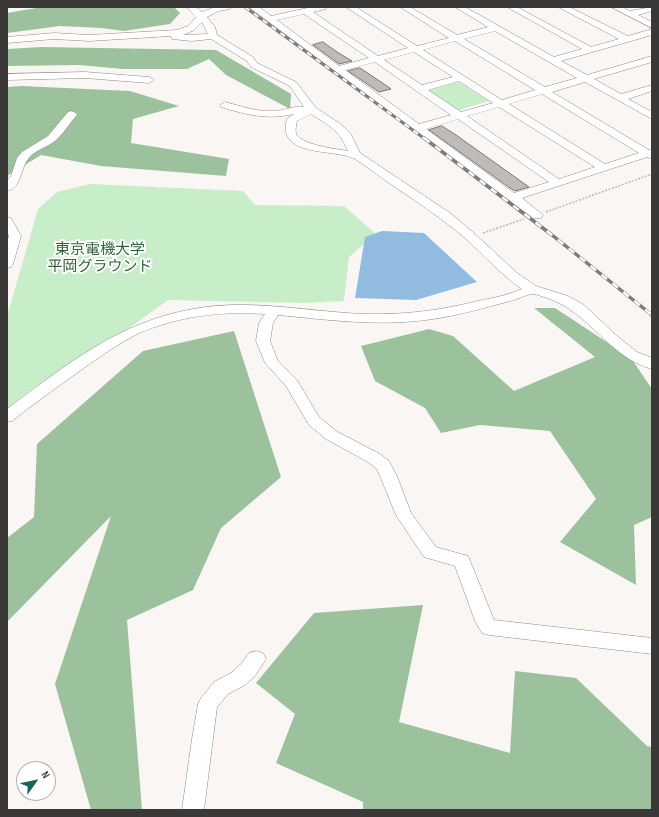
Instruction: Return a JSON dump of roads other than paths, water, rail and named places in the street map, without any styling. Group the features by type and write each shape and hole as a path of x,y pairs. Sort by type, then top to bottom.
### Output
{"street":[{"path":"191,7 210,25 213,29 213,36"},
{"path":"7,40 54,36 96,38 179,33 191,28 198,22 201,16 217,9 227,7"},
{"path":"253,7 537,215"},
{"path":"270,19 323,7"},
{"path":"350,7 604,168"},
{"path":"404,7 651,154"},
{"path":"459,7 652,116"},
{"path":"511,7 590,50"},
{"path":"562,7 627,39"},
{"path":"615,7 652,25"},
{"path":"630,14 652,8"},
{"path":"306,11 558,183"},
{"path":"338,69 496,28"},
{"path":"554,60 652,32"},
{"path":"168,34 174,37 185,38 213,36 250,59 254,65 293,84 310,108 338,127 347,136 355,155"},
{"path":"417,128 652,59"},
{"path":"7,77 85,75 149,80"},
{"path":"420,89 460,78"},
{"path":"620,98 652,88"},
{"path":"225,105 244,112 268,116 285,114 310,108"},
{"path":"310,108 292,119 290,127 292,137 300,143 330,152 355,155 446,216 512,276 531,288 563,299 579,308 612,340 627,351 652,364"},
{"path":"7,188 16,177 21,160 26,154 52,138 72,114"},
{"path":"514,197 651,154"},
{"path":"7,221 15,236 7,264"},
{"path":"9,412 105,346 143,327 176,317 204,311 234,310 274,311 356,318 421,316 457,311 499,300 531,288"},
{"path":"274,311 266,323 263,341 272,363 292,383 314,421 331,435 374,458 383,465 389,476 404,515 430,552 462,561 484,621 489,627 652,646"},
{"path":"193,810 208,704 220,688 238,679 248,670 256,659"}],"water":[{"path":"382,231 424,233 477,282 416,300 355,298 365,237"}],"railway":[{"path":"245,7 425,139"},
{"path":"424,138 552,235 652,315 651,314"}],"park label":[{"name":"東京電機大学 平岡グラウンド","path":"100,258"}]}
